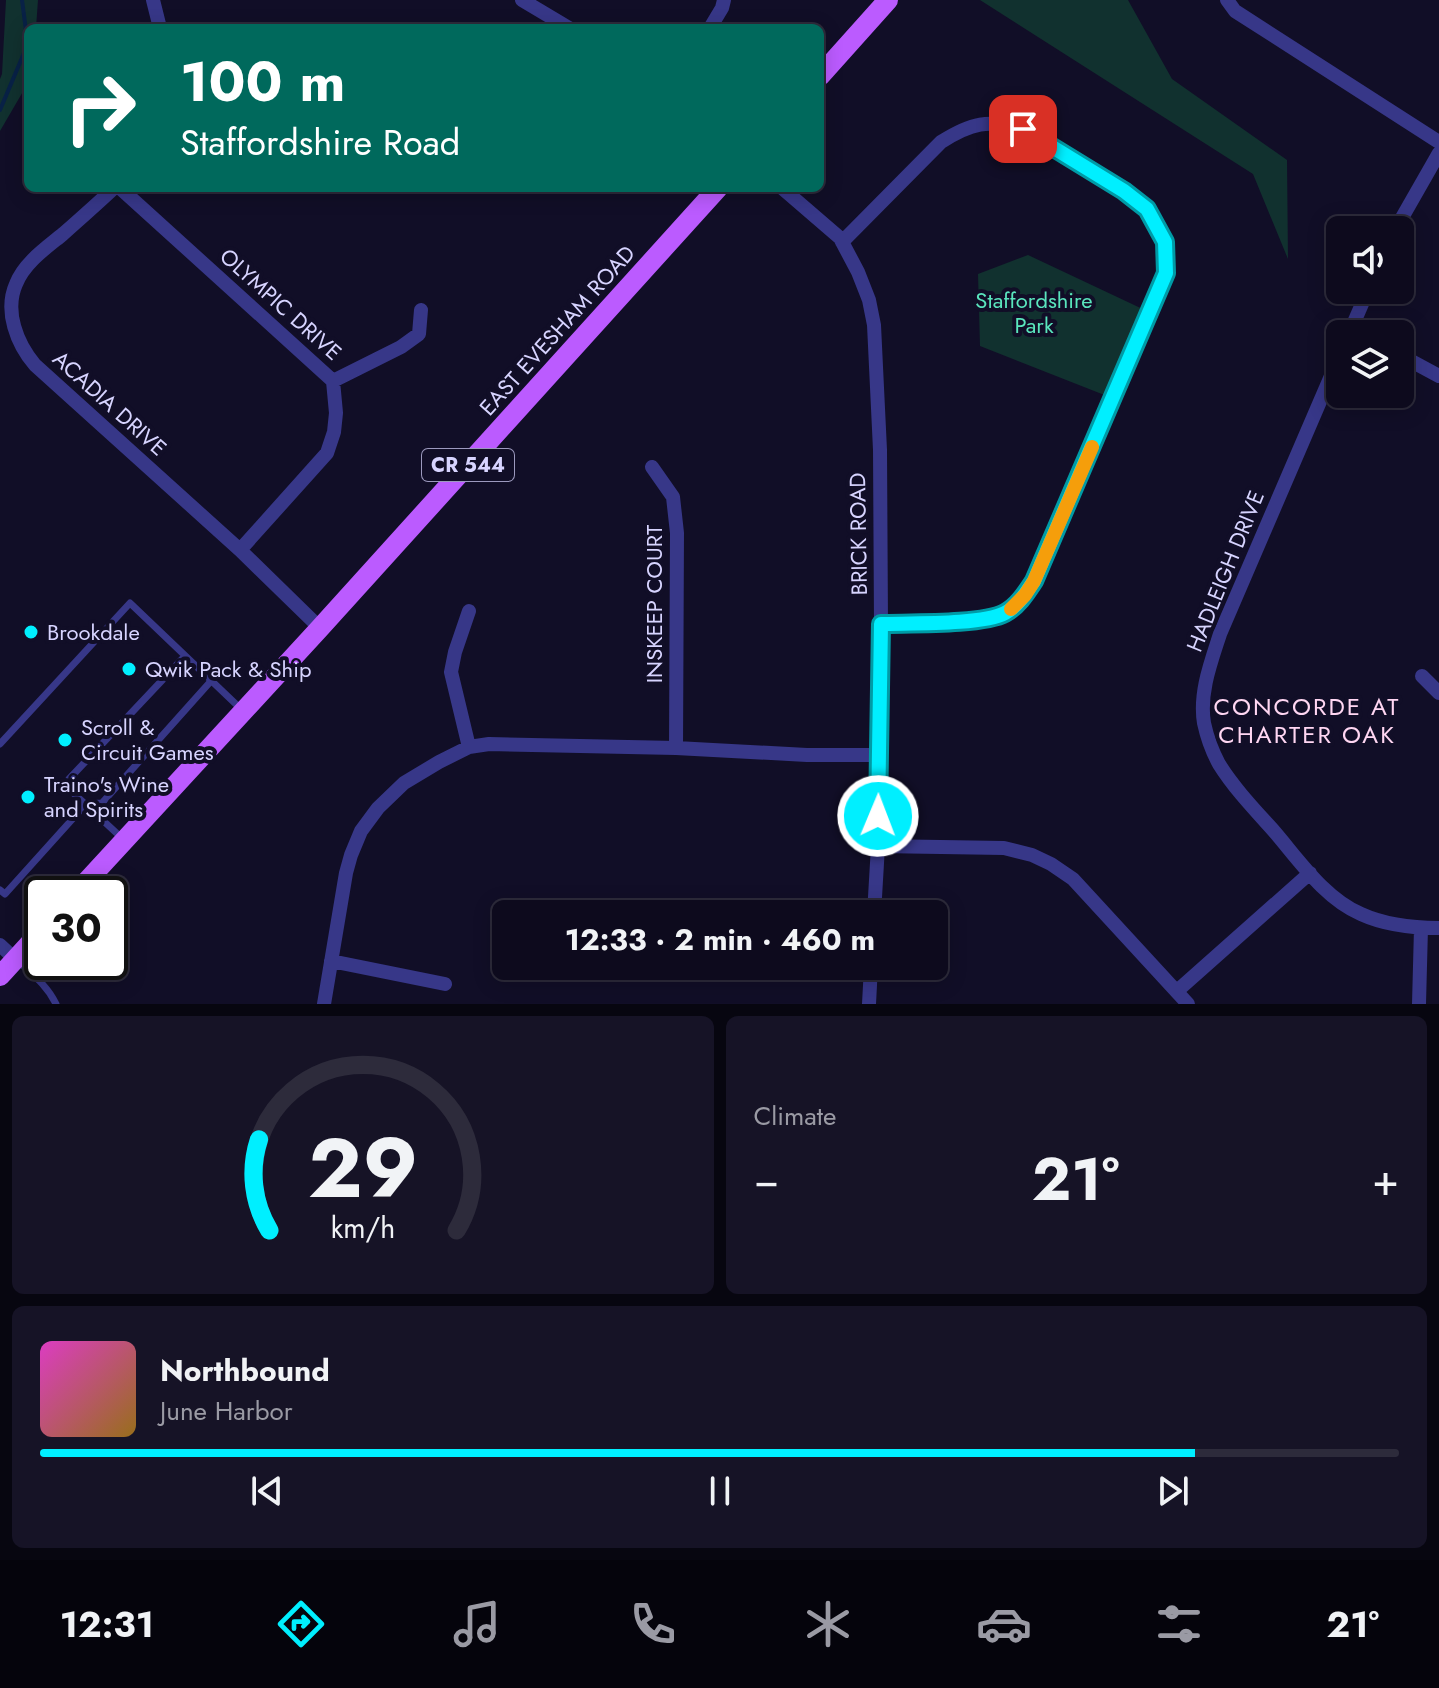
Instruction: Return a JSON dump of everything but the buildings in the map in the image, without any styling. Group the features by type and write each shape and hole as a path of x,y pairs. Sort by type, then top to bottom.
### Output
{"main road":[{"path":"824,72 888,0"},
{"name":"EAST EVESHAM ROAD","path":"91,876 714,192"},
{"path":"0,976 8,952"}],"street":[{"path":"153,0 159,24"},
{"path":"522,0 562,24"},
{"path":"712,24 724,0"},
{"path":"1227,0 1235,11 1439,142"},
{"path":"842,242 941,142 959,130 981,123 1005,124 1023,129 1124,191 1147,209 1165,242 1166,273 1034,581 1025,595 1005,613 984,620 881,624"},
{"path":"1403,216 1439,153"},
{"name":"ACADIA DRIVE","path":"112,192 31,261 16,283 12,304 15,332 24,352 240,550 320,628"},
{"name":"OLYMPIC DRIVE","path":"121,192 333,381 336,413 327,453 240,550"},
{"name":"BRICK ROAD","path":"786,192 842,242 869,300 874,325 880,450 881,624 875,900"},
{"path":"333,381 401,347 419,334 421,310"},
{"path":"1414,363 1439,376"},
{"name":"HADLEIGH DRIVE","path":"1326,388 1220,634 1209,667 1203,700 1204,721 1217,760 1231,782 1329,893 1359,913 1382,922 1439,928"},
{"name":"INSKEEP COURT","path":"652,467 673,497 677,533 676,748"},
{"path":"469,611 451,672 469,747"},
{"path":"1422,676 1439,693"},
{"path":"324,1004 346,873 361,831 378,808 404,783 469,747 489,744 879,755"},
{"path":"878,846 1004,848 1051,864 1073,879 1188,1004"},
{"path":"1177,991 1310,873"},
{"path":"1419,1004 1421,928"},
{"path":"331,961 445,984"},
{"path":"869,1004 870,980"}],"lane":[{"path":"0,744 130,603 243,711"},
{"path":"124,840 69,789 69,779 185,656"},
{"path":"0,890 5,894 86,804 102,803 211,681"},
{"path":"8,952 41,982 56,1004"}],"green space":[{"path":"6,0 38,0 36,24 24,24 24,90 0,131"},
{"path":"980,0 1128,0 1172,79 1287,160 1288,259 1253,174"},
{"name":"Staffordshire Park","path":"1028,255 1149,312 1112,398 980,346 978,274"}],"waterway":[{"path":"22,0 25,24"},
{"path":"0,110 24,53"}],"slow traffic":[{"path":"1011,609 1034,581 1092,447"}],"place":[{"name":"Brookdale","path":"31,632"},
{"name":"Qwik Pack & Ship","path":"129,669"},
{"name":"Scroll & Circuit Games","path":"65,740"},
{"name":"Traino's Wine and Spirits","path":"28,797"}],"district":[{"name":"CONCORDE AT CHARTER OAK","path":"1307,720"}],"route":[{"path":"878,816 881,624 984,620 1005,613 1025,595 1034,581 1166,273 1165,242 1147,209 1124,191 1023,129"}]}
